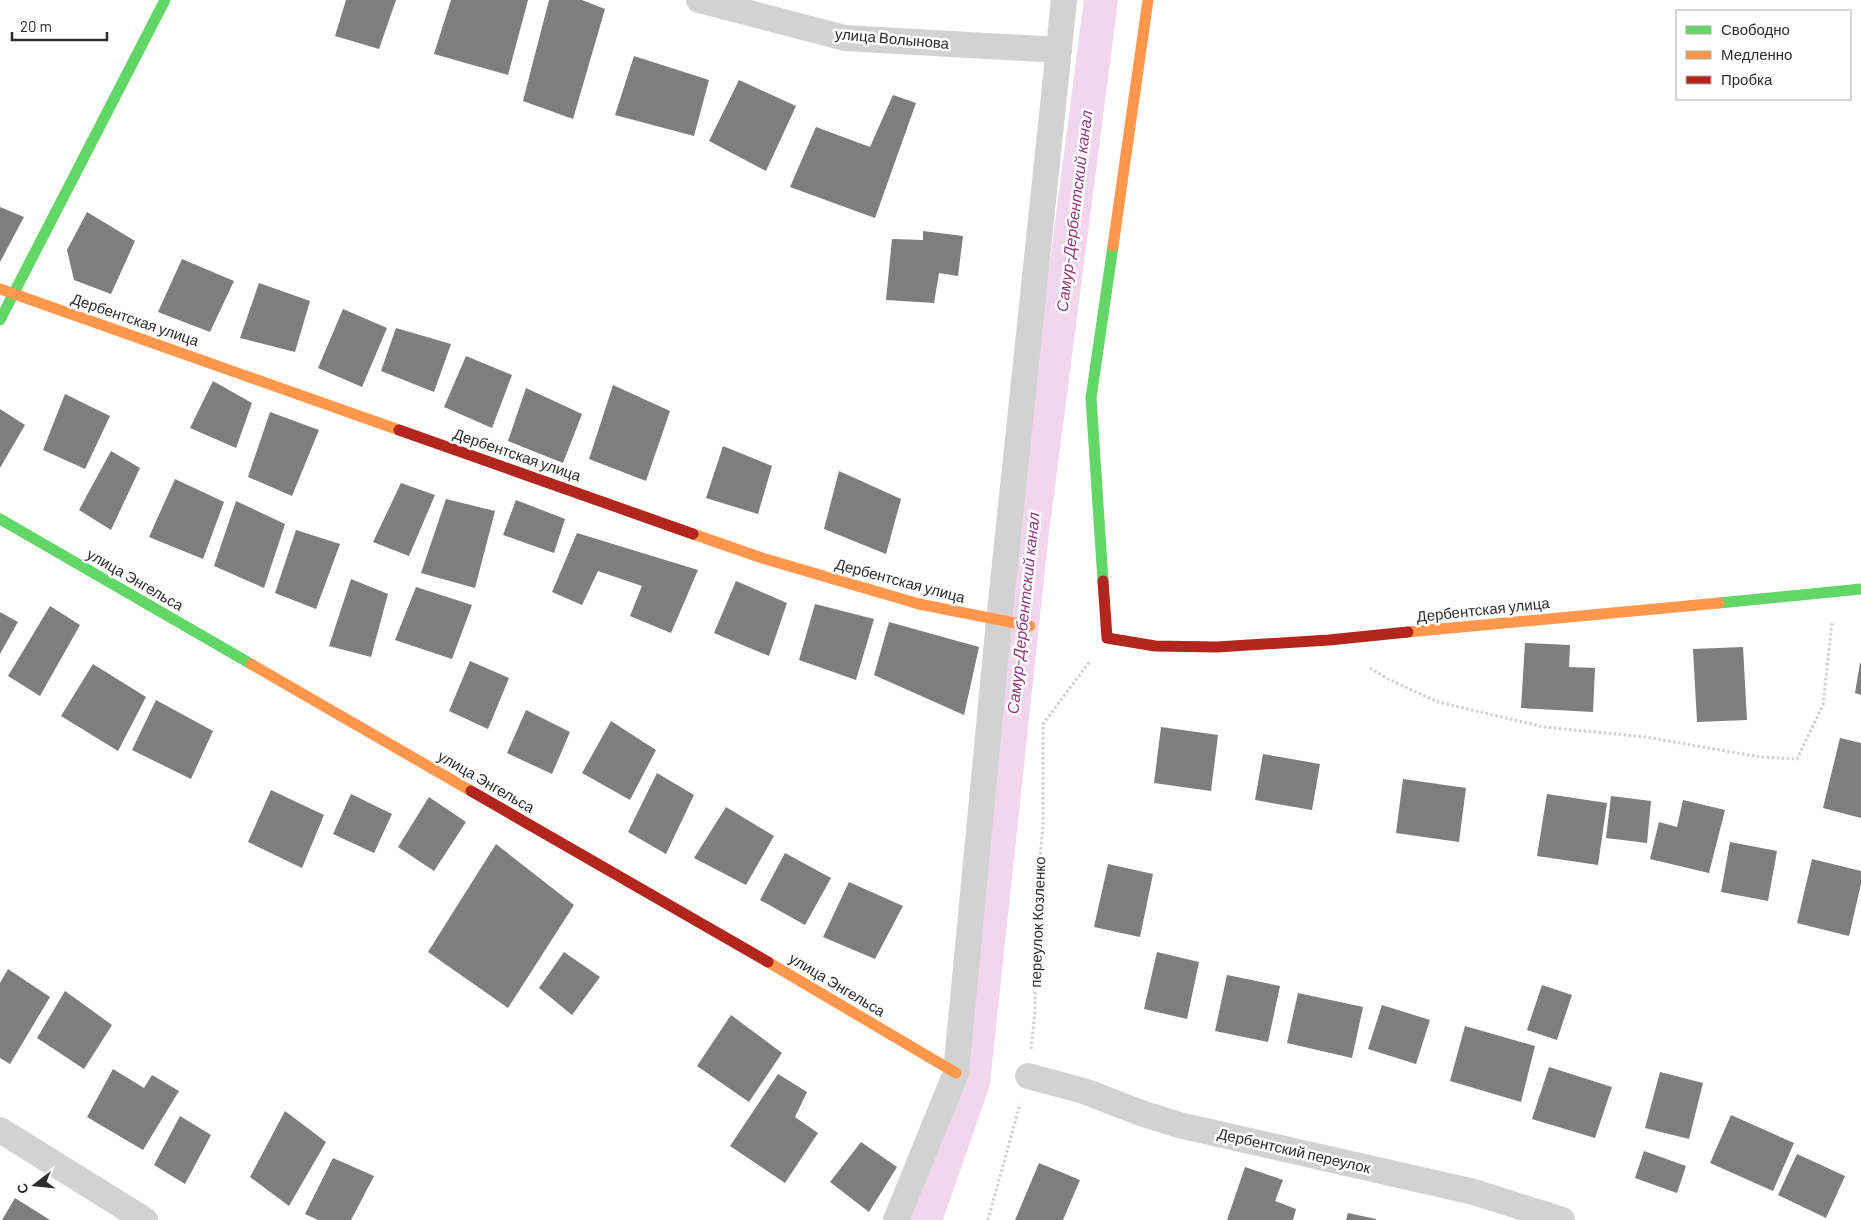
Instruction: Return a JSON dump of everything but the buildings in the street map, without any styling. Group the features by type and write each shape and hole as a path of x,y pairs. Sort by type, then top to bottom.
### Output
{"street":[{"path":"0,320 165,0"},
{"name":"улица Волынова","path":"699,0 845,38 1059,50"},
{"path":"896,1220 956,1073 999,620 1064,0"},
{"path":"1107,638 1091,398 1148,0"},
{"name":"Дербентская улица","path":"0,289 762,558 919,604 1030,626"},
{"name":"улица Энгельса","path":"0,519 746,949 956,1073"},
{"name":"Дербентская улица","path":"1107,638 1155,646 1216,648 1329,640 1861,589"},
{"name":"Дербентский переулок","path":"1028,1076 1084,1091 1141,1113 1179,1125 1464,1190 1562,1220"},
{"path":"0,1130 145,1220"}],"path":[{"path":"1329,640 1388,679 1438,702 1544,727 1646,737 1760,757 1796,759 1823,705 1833,613 1847,590"},
{"name":"переулок Козленко","path":"988,1220 1028,1076 1035,1010 1036,909 1043,824 1043,724 1107,638"}],"waterway":[{"name":"Самур-Дербентский канал","path":"925,1220 973,1082 1031,540 1101,0"}],"traffic: fast":[{"path":"0,320 165,0"},
{"path":"1103,581 1091,398 1113,246"},
{"path":"0,519 251,664"},
{"path":"1719,603 1861,589"}],"traffic: slow":[{"path":"1113,246 1148,0"},
{"path":"0,289 399,430"},
{"path":"693,534 762,558 919,604 1030,626"},
{"path":"1408,632 1719,603"},
{"path":"251,664 471,791"},
{"path":"768,962 956,1073"}],"traffic: jam":[{"path":"399,430 693,534"},
{"path":"1103,581 1107,638 1155,646 1217,647 1329,640 1408,632"},
{"path":"471,791 768,962"}]}
